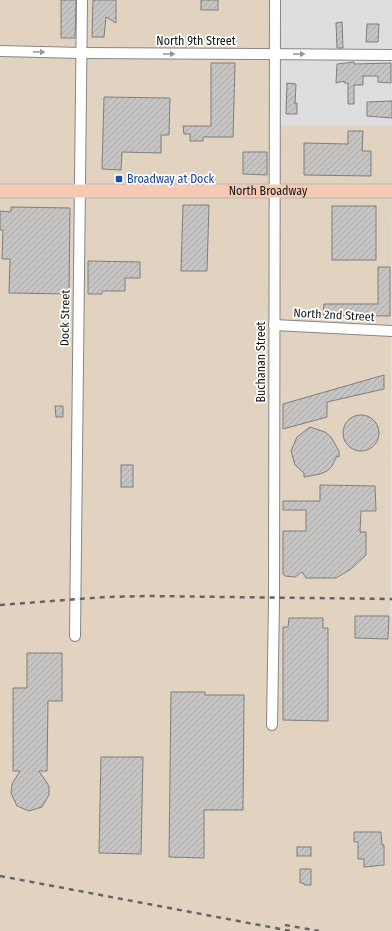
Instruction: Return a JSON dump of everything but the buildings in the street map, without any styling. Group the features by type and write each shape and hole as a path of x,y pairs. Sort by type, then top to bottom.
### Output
{"main road":[{"name":"North Broadway","path":"0,191 392,191"}],"street":[{"name":"Dock Street","path":"75,636 82,0"},
{"name":"Buchanan Street","path":"272,725 274,602 275,0"},
{"name":"North 9th Street","path":"0,51 392,55"},
{"name":"North 2nd Street","path":"274,325 392,331"}],"shaded area":[{"path":"0,0 271,0 271,125 392,126 390,617 392,618 392,931 0,931"}],"railway":[{"path":"0,605 106,597 145,596 392,599"},
{"path":"0,876 291,931"},
{"path":"285,925 319,931"}],"place":[{"name":"Broadway at Dock","path":"119,179"}]}
